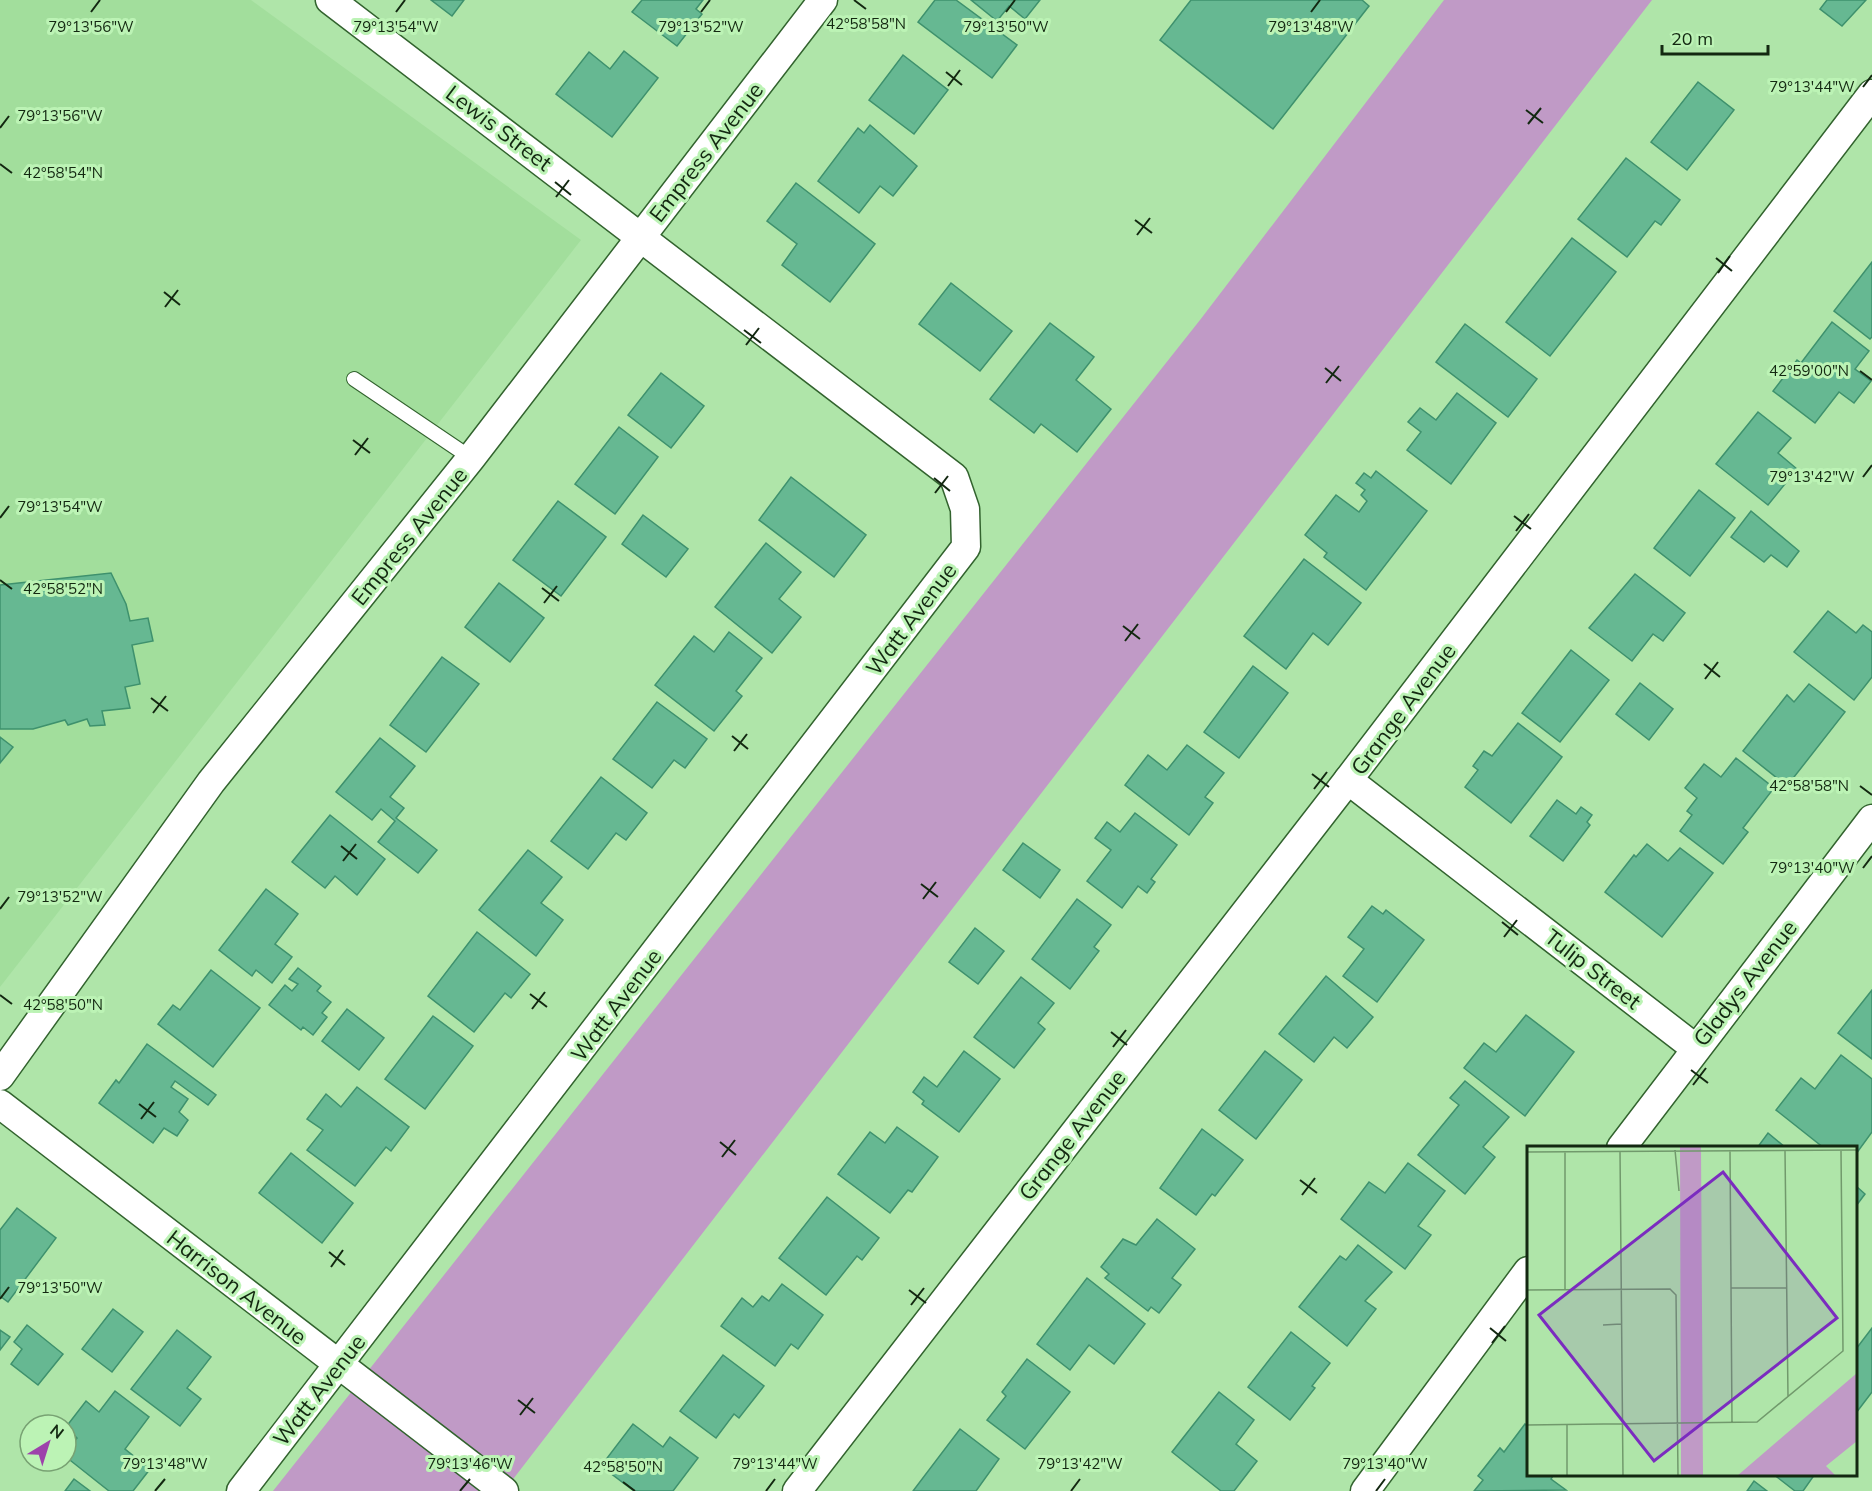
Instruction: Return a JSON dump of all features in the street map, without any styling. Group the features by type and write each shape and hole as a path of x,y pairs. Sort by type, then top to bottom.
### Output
{"street":[{"name":"Lewis Street","path":"330,0 642,236 954,477 965,509"},
{"name":"Empress Avenue","path":"0,1076 212,782 471,458 823,0"},
{"name":"Grange Avenue","path":"797,1491 1348,780 1872,94"},
{"name":"Watt Avenue","path":"241,1491 966,547 965,509"},
{"name":"Tulip Street","path":"1348,780 1695,1048"},
{"name":"Gladys Avenue","path":"1622,1146 1872,819"},
{"name":"Harrison Avenue","path":"0,1104 504,1491"},
{"path":"1365,1491 1527,1272"}],"lane":[{"path":"354,379 471,458"}],"shaded area":[{"path":"0,0 251,0 581,240 0,987"},
{"path":"1444,0 1652,0 504,1491 273,1491 1200,320"}],"building":[{"path":"431,0 464,0 452,16"},
{"path":"642,0 703,0 696,9 702,14 677,46 632,12"},
{"path":"935,0 956,0 1017,45 992,78 918,22"},
{"path":"971,0 1040,0 1025,19 1009,6 997,21"},
{"path":"1191,0 1362,0 1369,6 1273,129 1160,40"},
{"path":"1827,0 1866,0 1842,26 1820,9"},
{"path":"624,51 658,78 612,137 556,94 589,52 610,69"},
{"path":"903,55 948,90 914,134 869,100"},
{"path":"1698,82 1734,110 1687,170 1651,142"},
{"path":"870,125 917,166 893,196 880,186 859,213 818,181 858,128 864,133"},
{"path":"1626,158 1680,200 1661,225 1655,221 1627,257 1578,219"},
{"path":"796,183 875,244 830,302 782,265 797,244 767,221"},
{"path":"1572,238 1616,272 1550,356 1506,322"},
{"path":"1872,262 1872,337 1870,339 1834,311"},
{"path":"951,283 1012,331 980,371 919,324"},
{"path":"1832,322 1869,351 1855,369 1871,381 1854,403 1839,392 1815,423 1773,391 1797,360 1801,363"},
{"path":"1050,323 1094,357 1076,380 1111,409 1077,452 1041,424 1034,433 990,399"},
{"path":"1465,324 1537,379 1508,417 1436,362"},
{"path":"661,373 704,406 671,448 628,415"},
{"path":"1457,393 1496,423 1451,484 1407,450 1421,432 1408,422 1420,408 1436,420"},
{"path":"1758,412 1791,438 1778,453 1797,469 1768,505 1716,464"},
{"path":"619,427 658,457 615,514 575,484"},
{"path":"1376,471 1427,511 1366,590 1324,557 1327,553 1305,535 1336,495 1359,512 1367,501 1361,495 1365,490 1356,483 1364,473 1371,478"},
{"path":"791,477 866,535 834,577 759,520"},
{"path":"1699,490 1735,518 1690,576 1654,548"},
{"path":"558,501 606,537 561,596 513,560"},
{"path":"1751,511 1799,551 1787,567 1771,555 1764,562 1731,537"},
{"path":"643,515 688,549 666,577 622,544"},
{"path":"766,543 801,572 779,599 801,617 772,653 715,607"},
{"path":"1304,559 1361,603 1328,645 1313,633 1286,669 1244,636"},
{"path":"111,573 126,604 130,621 148,618 153,641 132,645 140,684 125,687 130,708 102,711 105,725 90,726 87,719 68,725 65,720 33,729 0,729 0,585"},
{"path":"1635,574 1685,613 1663,641 1653,634 1632,661 1589,628"},
{"path":"499,583 544,618 510,662 465,627"},
{"path":"1828,611 1856,633 1863,625 1872,632 1872,677 1854,700 1794,652"},
{"path":"729,632 762,658 736,691 742,696 714,731 655,685 694,636 714,652"},
{"path":"1571,650 1609,680 1560,742 1522,713"},
{"path":"442,657 479,684 426,752 390,725"},
{"path":"1253,666 1288,693 1239,758 1204,732"},
{"path":"1640,683 1673,709 1649,740 1616,714"},
{"path":"1809,684 1845,712 1787,786 1743,751 1787,695 1794,702"},
{"path":"657,702 707,739 685,768 674,760 652,788 613,759"},
{"path":"1518,723 1562,757 1511,823 1465,787 1478,770 1473,766 1484,751 1492,756"},
{"path":"0,737 13,747 0,763"},
{"path":"380,738 415,766 390,797 404,808 396,818 437,850 418,873 378,842 395,821 381,809 372,820 336,792"},
{"path":"1187,745 1224,773 1205,797 1213,803 1189,835 1125,785 1148,755 1167,770"},
{"path":"1736,758 1774,788 1743,828 1748,832 1723,864 1680,831 1692,815 1687,811 1697,798 1685,788 1704,764 1721,777"},
{"path":"601,777 647,813 626,840 616,833 588,869 551,841"},
{"path":"1557,800 1576,814 1581,807 1592,815 1587,822 1590,825 1563,861 1530,836"},
{"path":"1135,813 1177,845 1151,879 1155,882 1147,893 1138,886 1122,908 1087,881 1111,850 1095,838 1107,822 1120,832"},
{"path":"330,815 385,859 357,895 335,876 325,888 292,862"},
{"path":"1023,843 1060,870 1040,898 1003,870"},
{"path":"1647,844 1668,861 1680,848 1713,873 1662,937 1605,892 1634,855 1636,857"},
{"path":"528,850 562,877 541,903 563,920 536,956 479,910"},
{"path":"266,889 298,914 275,944 292,957 272,983 256,970 252,976 219,950"},
{"path":"1077,899 1111,925 1094,947 1099,951 1070,989 1032,959"},
{"path":"1372,906 1383,914 1386,910 1424,940 1377,1002 1343,976 1364,949 1348,937"},
{"path":"975,928 1004,951 978,984 949,962"},
{"path":"477,932 530,974 511,998 505,993 474,1032 428,996"},
{"path":"298,968 321,986 317,991 331,1002 322,1013 327,1017 313,1035 303,1027 301,1030 269,1005 285,985 292,991 298,984 289,979"},
{"path":"211,970 260,1008 213,1067 158,1024 173,1005 180,1010"},
{"path":"1326,976 1373,1017 1347,1048 1334,1037 1314,1062 1279,1034"},
{"path":"1021,977 1054,1003 1038,1023 1045,1029 1014,1068 974,1037"},
{"path":"1872,990 1872,1059 1838,1033"},
{"path":"347,1009 384,1038 359,1070 322,1041"},
{"path":"1526,1015 1574,1052 1525,1116 1464,1068 1484,1043 1496,1052"},
{"path":"433,1016 473,1046 425,1109 385,1079"},
{"path":"147,1044 216,1095 208,1105 175,1081 171,1087 188,1099 179,1112 188,1120 177,1136 164,1128 153,1143 99,1103 116,1080 119,1083"},
{"path":"964,1051 1000,1079 959,1132 922,1104 924,1101 913,1092 924,1077 937,1087"},
{"path":"1265,1051 1302,1080 1256,1139 1219,1110"},
{"path":"1841,1055 1872,1079 1872,1132 1857,1153 1857,1146 1821,1146 1776,1110 1801,1078 1815,1089"},
{"path":"1465,1081 1509,1117 1483,1147 1495,1157 1465,1194 1418,1155 1459,1105 1450,1098"},
{"path":"357,1087 409,1127 391,1151 386,1147 355,1186 307,1150 323,1130 307,1119 326,1094 341,1107"},
{"path":"897,1127 938,1157 912,1192 908,1190 890,1213 838,1174 870,1132 885,1143"},
{"path":"1202,1129 1243,1160 1215,1196 1212,1194 1196,1215 1160,1188"},
{"path":"1768,1133 1784,1146 1758,1146"},
{"path":"291,1153 353,1203 322,1243 259,1193"},
{"path":"1408,1163 1445,1191 1418,1226 1431,1235 1405,1269 1341,1219 1369,1182 1385,1193"},
{"path":"1857,1187 1865,1194 1857,1205"},
{"path":"827,1197 879,1238 862,1260 857,1256 826,1295 779,1258"},
{"path":"17,1208 56,1238 8,1302 0,1296 0,1230"},
{"path":"1157,1219 1195,1249 1172,1278 1181,1285 1159,1313 1151,1307 1148,1311 1105,1278 1109,1274 1101,1267 1123,1239 1136,1245"},
{"path":"1358,1245 1392,1272 1365,1301 1376,1309 1347,1346 1299,1307 1340,1256 1346,1260"},
{"path":"1087,1278 1145,1324 1114,1364 1089,1345 1070,1370 1037,1344"},
{"path":"782,1284 823,1315 798,1349 791,1344 775,1366 721,1326 742,1298 753,1307 762,1296 769,1301"},
{"path":"113,1309 143,1332 112,1372 82,1349"},
{"path":"27,1325 63,1354 38,1385 11,1364 22,1349 14,1342"},
{"path":"1872,1328 1872,1392 1857,1412 1857,1348"},
{"path":"0,1330 10,1337 0,1350"},
{"path":"177,1330 211,1357 187,1388 201,1399 180,1426 131,1389"},
{"path":"1291,1332 1330,1363 1312,1386 1315,1388 1290,1420 1248,1387"},
{"path":"723,1355 764,1386 739,1418 734,1414 716,1438 680,1411"},
{"path":"1027,1359 1070,1392 1025,1449 987,1420 1006,1396 1002,1392"},
{"path":"115,1391 149,1417 125,1449 150,1469 133,1491 109,1491 78,1466 77,1413 86,1401 99,1412"},
{"path":"1219,1392 1254,1420 1236,1444 1257,1461 1234,1491 1221,1491 1172,1452"},
{"path":"633,1424 663,1447 670,1437 698,1458 673,1491 634,1491 601,1466"},
{"path":"1525,1424 1527,1426 1527,1476 1553,1476 1551,1479 1566,1490 1474,1491 1483,1480 1478,1476 1500,1448 1504,1452"},
{"path":"960,1429 999,1459 976,1491 913,1491"},
{"path":"1776,1476 1814,1476 1803,1491 1795,1491"},
{"path":"74,1479 90,1491 65,1491"},
{"path":"1754,1481 1767,1491 1747,1491"}]}
